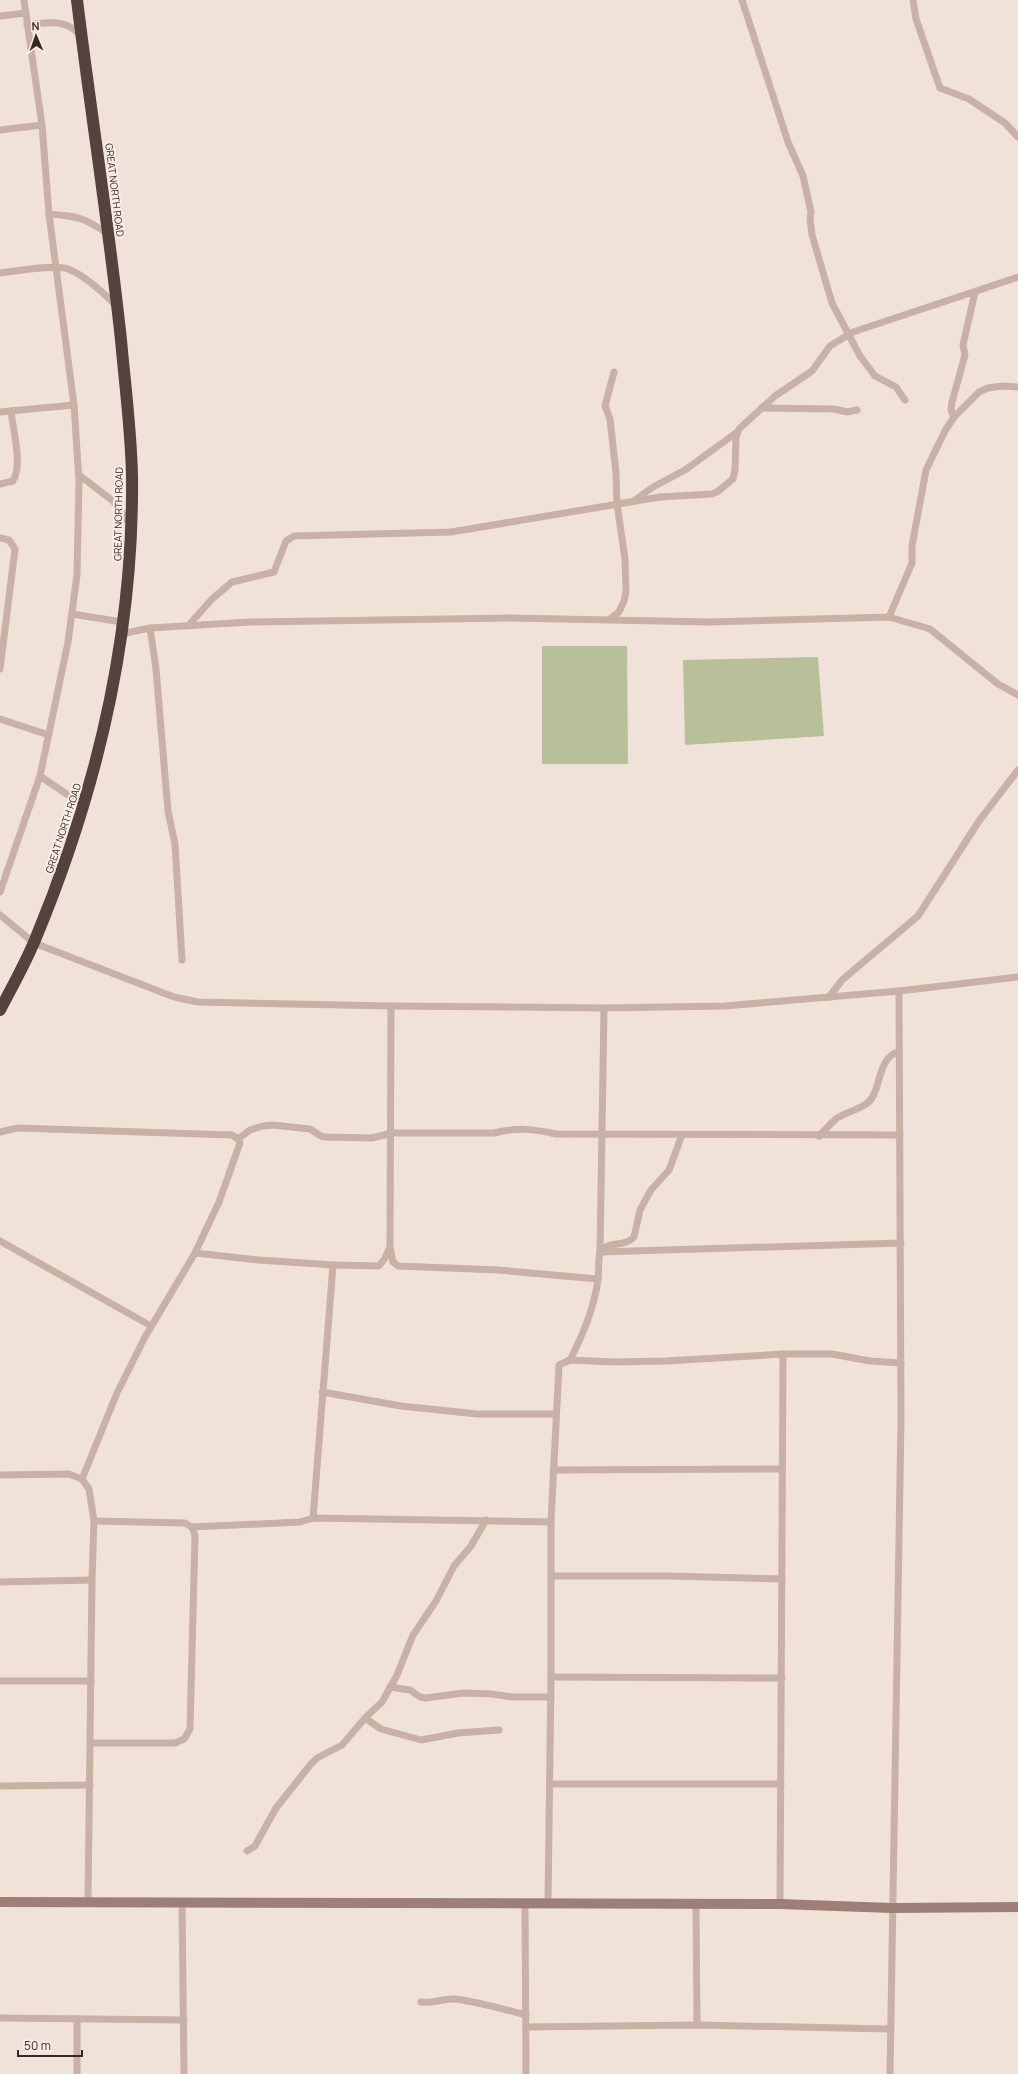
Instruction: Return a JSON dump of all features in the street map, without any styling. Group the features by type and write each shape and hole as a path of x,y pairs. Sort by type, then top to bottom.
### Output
{"highway":[{"name":"GREAT NORTH ROAD","path":"0,1010 34,943 63,869 84,806 104,737 116,676 129,573 132,474 130,431 117,306 77,0"}],"street":[{"path":"0,892 7,877 40,776 72,614 78,574 79,475 74,405 49,214 42,126 24,0"},
{"path":"742,0 788,142 803,176 811,212 810,218 812,235 821,262 829,295 860,356 875,376 896,387 905,400"},
{"path":"913,0 916,19 940,88 974,102 1005,123 1018,137"},
{"path":"0,16 26,13"},
{"path":"27,25 59,22 75,29 82,37"},
{"path":"0,130 42,126"},
{"path":"49,214 77,216 89,221 108,234"},
{"path":"0,273 56,268 67,269 84,279 117,306"},
{"path":"632,502 653,487 685,470 736,433 775,396 812,371 830,346 850,334 1018,277"},
{"path":"954,417 952,402 966,355 963,345 975,292"},
{"path":"610,619 618,612 624,601 626,591 610,419 605,406 614,372"},
{"path":"889,617 912,563 912,546 926,470 945,431 954,417 979,392 988,388 1010,385 1018,387"},
{"path":"0,412 74,405"},
{"path":"762,408 834,408 847,412 856,410"},
{"path":"0,484 13,481 17,474 17,459 11,411"},
{"path":"188,626 212,600 232,582 274,572 286,541 290,537 451,532 660,497 703,496 717,492 733,479 735,470 736,433"},
{"path":"79,475 113,501 131,524"},
{"path":"0,538 9,540 15,549 0,669"},
{"path":"72,614 122,628 150,628 250,622 511,618 709,622 889,617 930,628 998,684 1018,695"},
{"path":"150,628 156,669 168,811 175,844 182,960"},
{"path":"0,719 49,735"},
{"path":"829,997 842,980 918,916 979,821 1018,770"},
{"path":"40,776 84,806"},
{"path":"0,915 34,943 186,1000 198,1002 604,1008 725,1006 898,991 1018,977"},
{"path":"890,2074 889,2030 901,1363 898,991"},
{"path":"392,1006 390,1247 396,1266"},
{"path":"570,1360 582,1337 598,1279 600,1252 604,1008"},
{"path":"820,1136 838,1118 872,1098 884,1066 891,1056 899,1051"},
{"path":"238,1139 250,1130 262,1126 273,1125 310,1129 325,1137 372,1138 392,1133 494,1132 508,1129 538,1129 556,1134 820,1136 900,1135"},
{"path":"0,1132 17,1128 232,1135 238,1139 240,1143 235,1161 219,1202 195,1253 151,1326 117,1393 82,1480"},
{"path":"600,1252 608,1245 624,1244 634,1237 640,1210 651,1190 669,1170 682,1135"},
{"path":"0,1241 151,1326"},
{"path":"600,1252 901,1243"},
{"path":"379,1266 386,1258 390,1247"},
{"path":"195,1253 259,1260 333,1265 498,1270 598,1279"},
{"path":"313,1518 333,1265"},
{"path":"548,1903 552,1677 551,1522 555,1414 559,1365 570,1360 658,1361 783,1354 832,1354 870,1361 901,1363"},
{"path":"780,1904 783,1354"},
{"path":"322,1392 401,1406 477,1414 555,1414"},
{"path":"554,1470 782,1469"},
{"path":"0,1475 69,1474 82,1480 88,1490 94,1521 88,1902"},
{"path":"94,1521 185,1523 192,1527 300,1522 313,1518 551,1522"},
{"path":"247,1851 255,1846 276,1808 311,1764 317,1758 342,1745 365,1718 382,1702 413,1635 436,1601 454,1566 472,1546 486,1520"},
{"path":"91,1743 175,1743 184,1739 190,1729 195,1536 192,1527"},
{"path":"552,1576 782,1579"},
{"path":"0,1582 92,1580"},
{"path":"552,1677 782,1678"},
{"path":"0,1681 91,1680"},
{"path":"390,1687 410,1690 415,1695 426,1698 463,1693 492,1694 512,1697 551,1696"},
{"path":"365,1718 381,1729 421,1740 458,1733 499,1730"},
{"path":"550,1784 781,1784"},
{"path":"0,1786 90,1785"},
{"path":"0,1902 780,1904 892,1908 1018,1907"},
{"path":"182,1902 184,2074"},
{"path":"525,1903 526,2074"},
{"path":"696,1904 697,2025"},
{"path":"421,2002 430,2003 454,1999 498,2007 526,2016"},
{"path":"0,2018 184,2020"},
{"path":"77,2019 77,2074"},
{"path":"526,2027 697,2025 889,2030"}],"green space":[{"path":"542,646 627,646 628,764 542,764"},
{"path":"818,657 824,736 685,745 683,660"}]}
